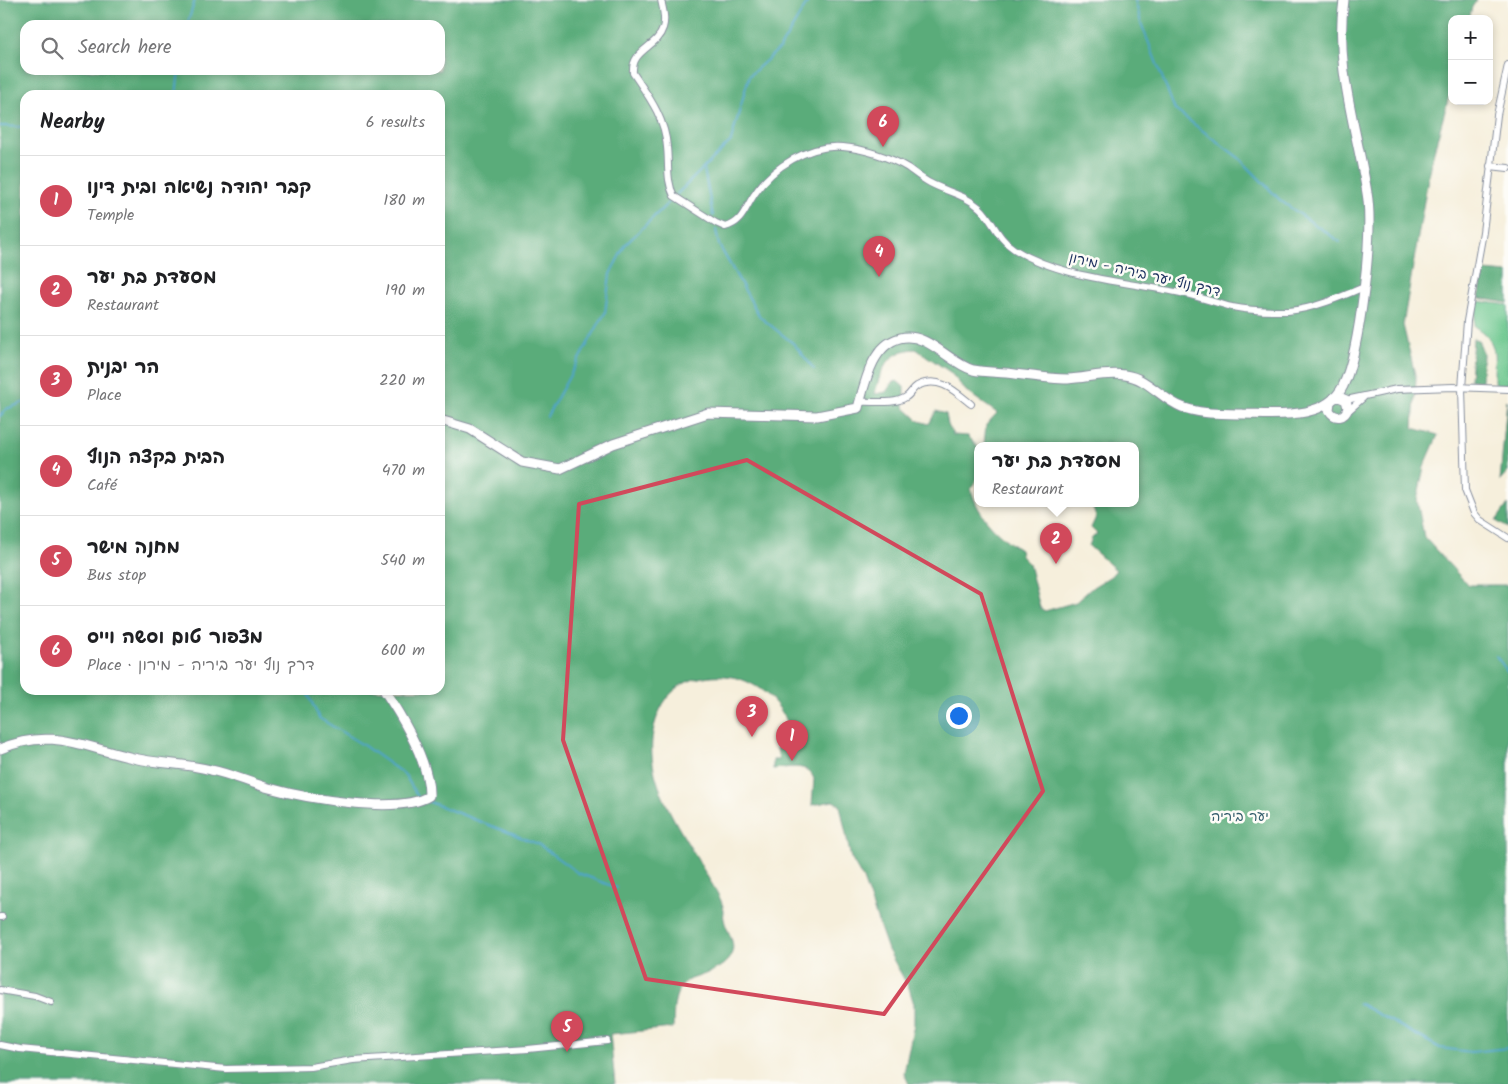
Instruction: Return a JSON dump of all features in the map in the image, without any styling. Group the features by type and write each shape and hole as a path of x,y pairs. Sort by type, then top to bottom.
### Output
{"main road":[{"path":"1337,402 1348,411 1340,417 1333,416 1337,402 1347,376 1364,287 1368,234 1368,195 1346,92 1340,27 1344,0"},
{"path":"445,422 470,430 522,462 560,469 613,444 708,413 817,416 858,408 876,358 888,342 903,337 917,338 972,370 1064,379 1114,374 1131,376 1145,382 1175,404 1204,412 1289,414 1337,402"},
{"path":"0,749 36,738 63,740 135,758 180,763 213,770 269,788 314,797 385,805 420,802 429,796 430,785 415,748 387,695"}],"street":[{"name":"דרך נוף יער ביריה - מירון","path":"661,0 664,26 661,33 635,59 633,73 660,114 667,145 670,189 674,196 725,227 738,221 754,195 782,165 805,153 844,147 894,161 930,183 969,199 982,210 998,235 1011,247 1043,262 1089,276 1180,292 1231,307 1259,311 1291,310 1309,306 1364,287"},
{"path":"1508,65 1498,115 1482,232 1467,321 1462,388 1465,490 1480,520 1508,538"},
{"path":"1490,166 1508,168"},
{"path":"860,402 895,401 906,397 915,387 926,383 939,383 949,386 971,404"},
{"path":"1337,402 1396,389 1508,389"},
{"path":"1348,411 1366,396"},
{"path":"0,990 34,996 51,1002"},
{"path":"0,1045 20,1049 226,1068 256,1069 311,1066 353,1060 528,1050 607,1041"}],"highlighted area":[{"path":"747,460 981,594 1043,791 884,1014 646,979 563,740 579,504"}],"green space":[{"name":"יער ביריה","path":"0,0 1477,0 1472,7 1470,15 1448,15 1448,100 1430,166 1403,325 1416,379 1413,428 1438,435 1424,467 1417,500 1424,537 1468,585 1508,585 1508,1084 909,1084 904,1073 914,1024 914,1004 909,988 888,950 863,879 851,858 840,805 833,801 812,805 814,779 807,770 797,767 773,769 773,760 779,760 777,748 796,749 792,732 784,716 763,691 750,683 734,677 717,676 686,682 671,693 660,710 653,732 652,753 655,775 662,795 683,836 721,901 733,950 723,965 686,981 681,986 676,997 673,1028 610,1034 615,1084 0,1084"},
{"path":"1484,271 1508,273 1508,303 1479,298"},
{"path":"1477,301 1508,305 1508,384 1496,384 1494,381 1494,356 1491,343 1488,337 1474,326"},
{"path":"1473,338 1478,340 1483,352 1482,381 1470,380"},
{"path":"1507,400 1508,472 1500,481"},
{"path":"1508,504 1508,528 1496,521"}],"waterway":[{"path":"189,20 195,0"},
{"path":"677,194 731,141 749,76 780,48 809,0"},
{"path":"1135,0 1141,23 1175,110 1239,158 1281,201 1340,242"},
{"path":"177,90 178,75"},
{"path":"0,126 20,127"},
{"path":"704,169 713,216"},
{"path":"547,416 605,313 610,274 625,245 673,198"},
{"path":"716,230 719,245 760,317 794,344 814,369"},
{"path":"0,416 6,409 20,404"},
{"path":"1496,656 1508,672"},
{"path":"308,695 319,718 363,745 405,775 418,797"},
{"path":"427,801 538,844 578,873 617,888"},
{"path":"1358,1003 1440,1048 1471,1052 1508,1048"}],"place":[{"name":"מצפור טום וסשה וייס","path":"883,147"},
{"name":"הבית בקצה הנוף","path":"879,277"},
{"name":"מסעדת בת יער","path":"1056,564"},
{"name":"הר יבנית","path":"752,737"},
{"name":"קבר יהודה נשיאה ובית דינו","path":"792,761"},
{"name":"מחנה מישר","path":"567,1052"}]}
